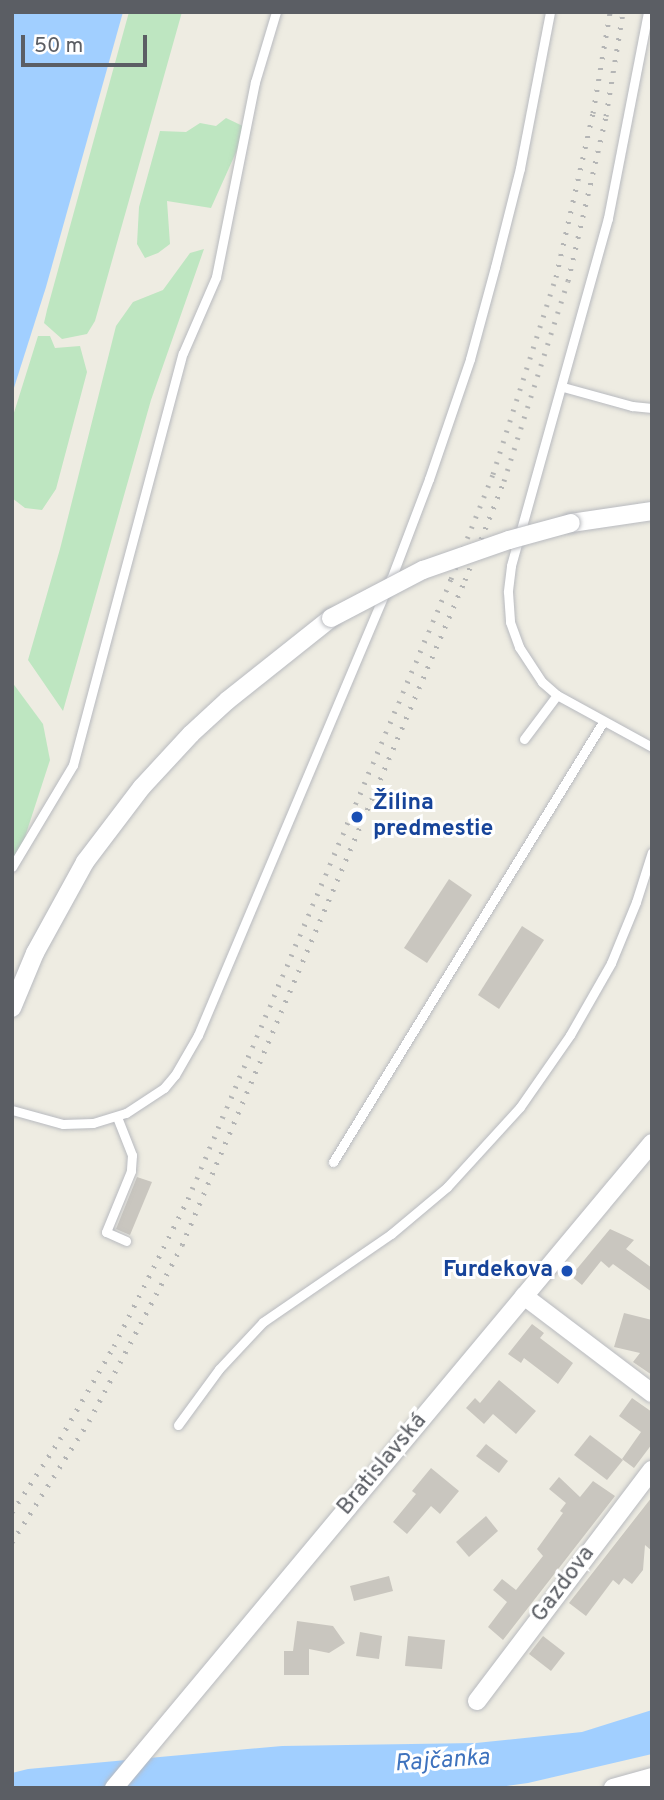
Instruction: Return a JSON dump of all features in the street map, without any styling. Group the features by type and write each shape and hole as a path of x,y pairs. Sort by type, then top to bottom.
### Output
{"street":[{"path":"12,1008 35,953 85,862 142,787 219,709 331,618 424,570 509,540 570,523 652,511"},
{"name":"Bratislavská","path":"114,1788 652,1143"},
{"path":"524,1296 652,1393"},
{"name":"Gazdova","path":"477,1702 652,1469"},
{"path":"613,1788 652,1777"}],"lane":[{"path":"12,867 73,765 183,353 216,277 255,82 276,12"},
{"path":"12,1110 63,1124 93,1123 117,1117 142,1105 164,1088 188,1055 391,579 466,371 520,167 550,12"},
{"path":"648,12 608,218 511,566 508,592 510,622 530,668 558,695 652,747"},
{"path":"563,387 632,406 652,408"},
{"path":"524,739 558,695"},
{"path":"333,1162 603,722"},
{"path":"178,1425 219,1369 263,1322 400,1226 447,1187 520,1107 570,1035 611,963 636,902 652,852"},
{"path":"117,1117 132,1155 131,1171 106,1232 126,1241"}],"green space":[{"path":"129,12 182,12 95,321 87,334 62,339 44,323"},
{"path":"226,118 247,128 211,208 167,201 170,244 145,258 137,244 139,207 160,131 186,132 200,123 216,126"},
{"path":"204,249 151,400 63,711 28,660 60,549 116,326 133,302 163,290 190,253"},
{"path":"38,336 50,336 55,348 80,346 87,372 56,489 42,510 25,508 12,498 12,419"},
{"path":"12,682 43,724 50,760 12,877"}],"water":[{"path":"12,12 123,12 46,287 12,394"},
{"name":"Rajčanka","path":"652,1710 652,1754 528,1783 492,1788 12,1788 12,1773 28,1769 282,1746 476,1743 582,1732"}],"building":[{"path":"449,879 472,895 427,963 404,948"},
{"path":"522,926 544,940 499,1009 478,995"},
{"path":"137,1177 152,1182 130,1235 116,1229"},
{"path":"610,1229 634,1240 626,1249 652,1268 652,1292 613,1264 609,1268 601,1261 582,1285 571,1276"},
{"path":"624,1313 652,1320 652,1375 633,1362 640,1353 614,1347"},
{"path":"532,1324 544,1333 540,1338 573,1363 558,1384 524,1358 521,1363 508,1354"},
{"path":"499,1380 536,1411 516,1434 493,1414 484,1424 466,1408 475,1398 480,1403"},
{"path":"632,1398 652,1412 652,1444 634,1468 622,1459 641,1432 619,1416"},
{"path":"590,1435 623,1460 607,1480 574,1455"},
{"path":"486,1444 508,1461 499,1473 476,1456"},
{"path":"431,1468 459,1491 440,1514 431,1506 407,1534 393,1522 416,1494 412,1491"},
{"path":"559,1477 580,1497 593,1481 615,1496 503,1640 488,1627 507,1602 493,1590 502,1579 516,1590 543,1556 537,1549 563,1513 560,1511 566,1503 549,1489"},
{"path":"652,1497 652,1551 645,1545 643,1570 632,1584 624,1578 619,1585 613,1580 586,1616 569,1603"},
{"path":"486,1516 498,1531 469,1557 456,1542"},
{"path":"389,1576 393,1591 354,1601 350,1586"},
{"path":"297,1621 333,1626 345,1643 329,1653 309,1649 309,1675 284,1675 284,1651 293,1651"},
{"path":"360,1632 382,1636 379,1659 356,1656"},
{"path":"408,1636 445,1640 442,1669 405,1666"},
{"path":"543,1636 565,1653 551,1671 529,1654"}],"railway":[{"path":"12,1512 60,1439 114,1346 188,1199 493,474 556,277 593,113 610,12"},
{"path":"12,1542 89,1421 182,1245 465,580 504,481 568,281 606,116 623,12"}],"place":[{"name":"Žilina predmestie","path":"357,817"},
{"name":"Furdekova","path":"567,1271"}]}
